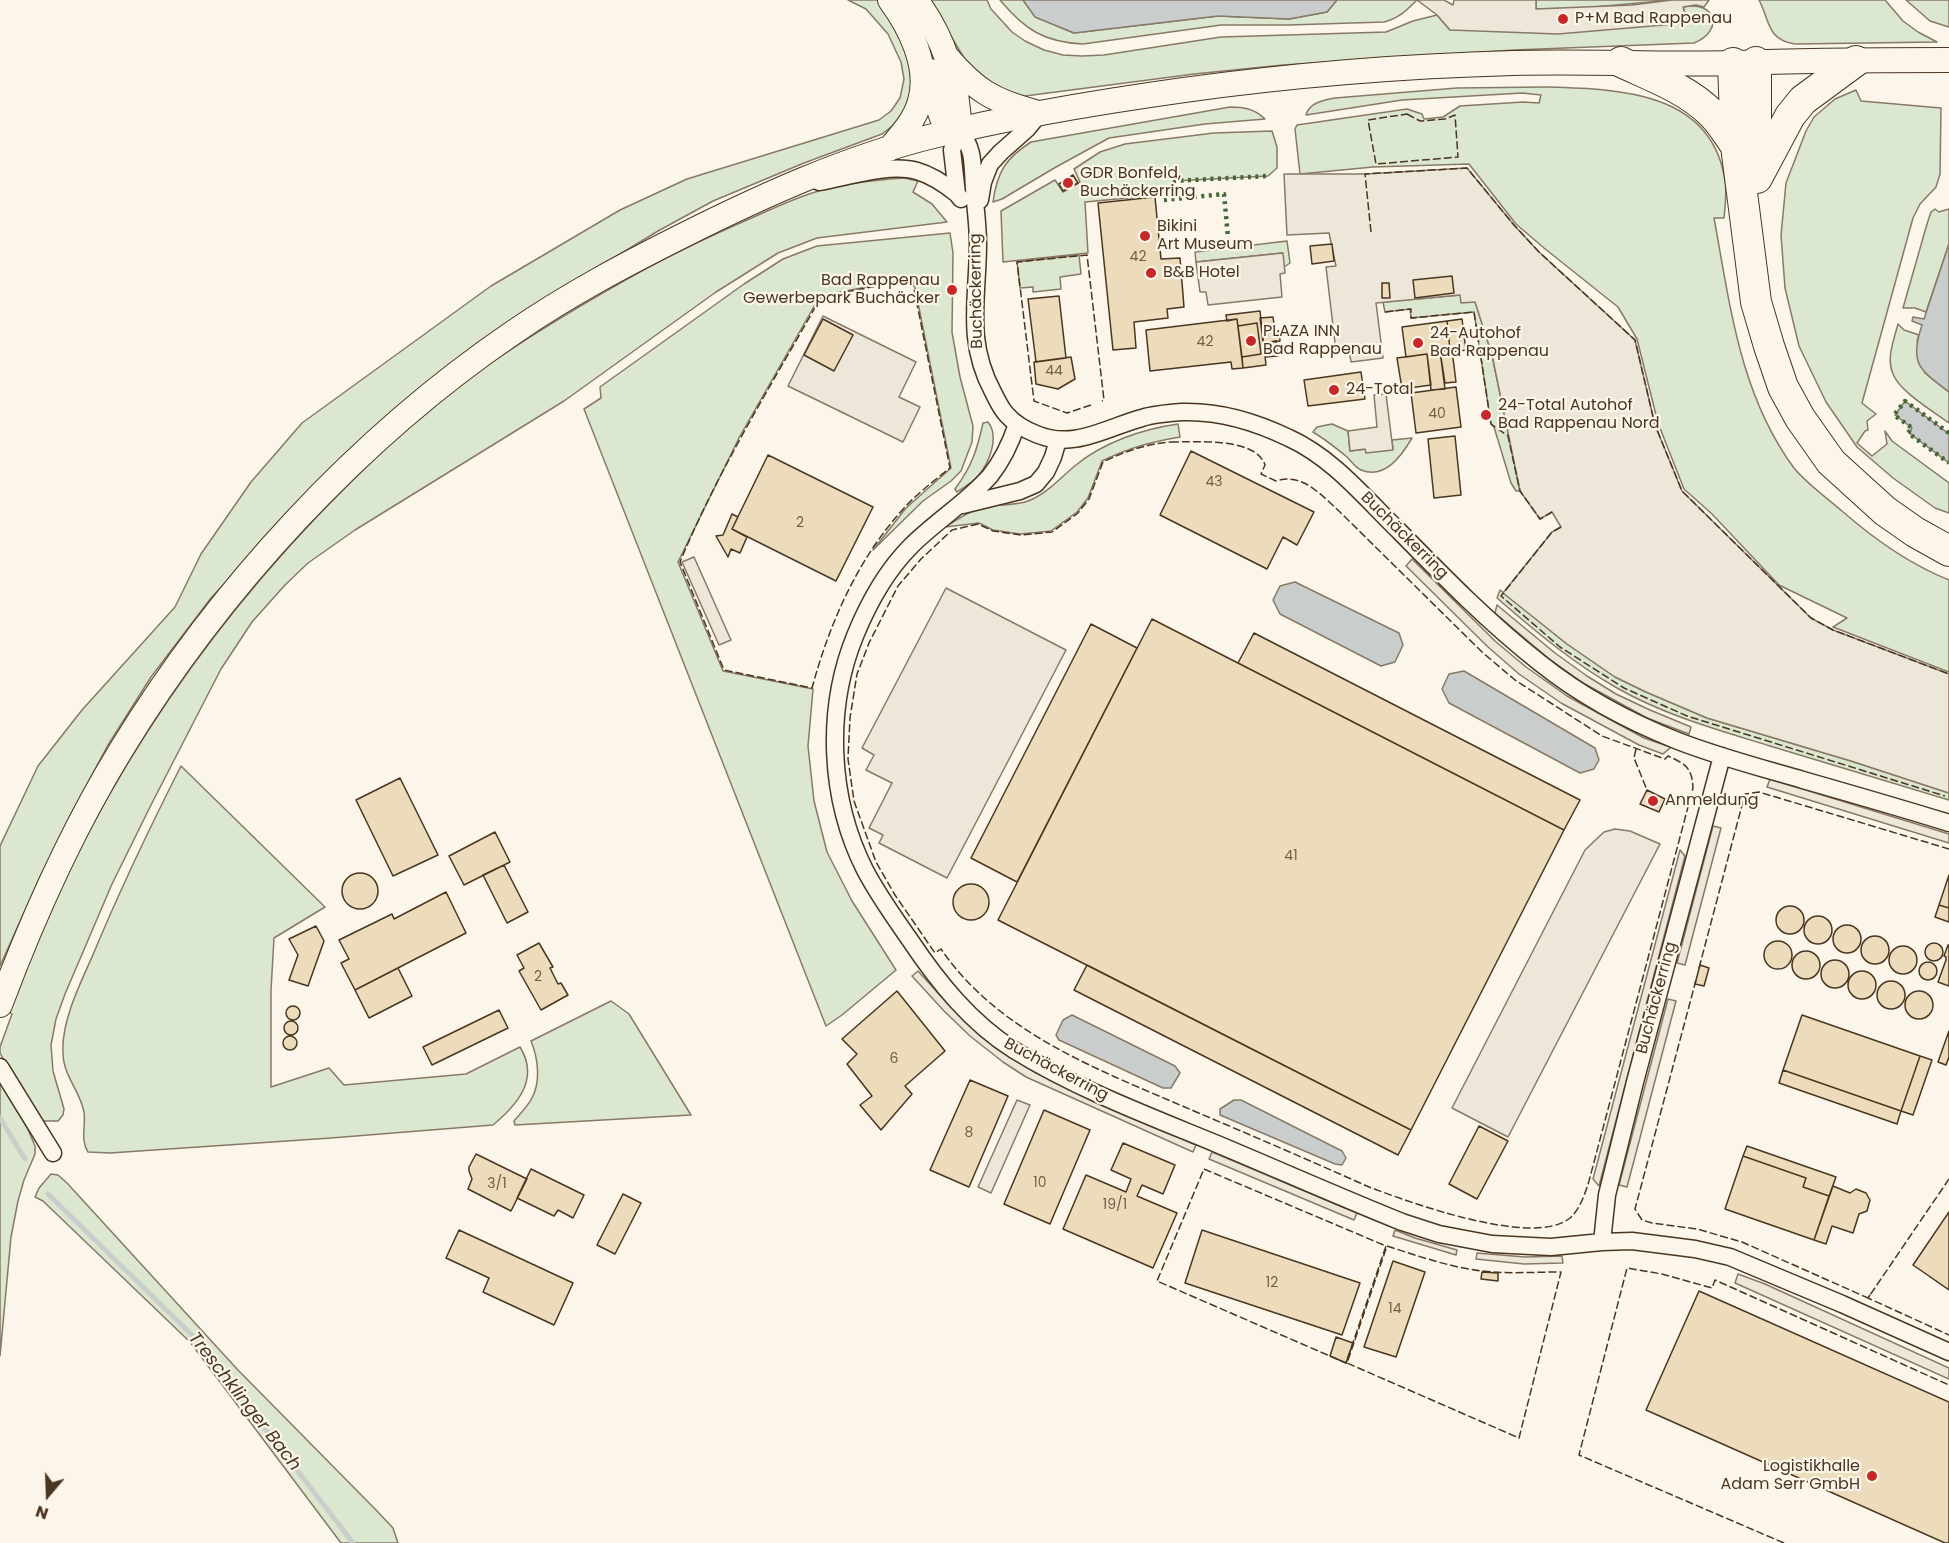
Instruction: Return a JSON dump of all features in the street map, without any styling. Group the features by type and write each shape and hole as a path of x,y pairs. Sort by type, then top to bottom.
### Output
{"highway":[{"path":"1757,178 1790,116 1803,100 1856,61"},
{"path":"1621,62 1665,82 1692,98 1710,112 1736,146"},
{"path":"1744,62 1736,146 1756,302 1783,387 1800,418 1831,462 1885,511 1915,532 1949,550"},
{"path":"1744,62 1757,178 1749,253"}],"main road":[{"path":"892,0 902,7 921,40 942,118 959,130"},
{"path":"890,148 908,127 920,101 923,86 919,54 892,0"},
{"path":"916,0 930,20 947,57 959,107 959,130"},
{"path":"947,57 960,73 982,91 1006,104 1040,113"},
{"path":"1,1004 29,931 52,881 120,751 164,683 209,622 263,557 309,507 374,443 451,378 514,332 610,273 724,215 783,189 890,148 959,130 1120,99 1283,77 1397,68 1512,63 1949,60"}],"street":[{"name":"Buchäckerring","path":"976,218 983,182 990,164 1027,129 1040,113"},
{"path":"957,194 952,150 959,130"},
{"name":"Buchäckerring","path":"959,130 970,143 978,242 974,324 978,357 998,403 1017,424 1044,437 1058,440 1087,438 1142,417 1183,412 1227,416 1292,439 1331,464 1463,596 1542,665 1581,692 1676,741 1949,823"},
{"name":"Buchäckerring","path":"783,189 885,170 908,170 927,175 957,194 976,218"},
{"name":"Buchäckerring","path":"1017,424 1011,441 991,475 909,547 885,577 855,636 844,671 836,716 835,760 841,803 852,841 880,896 929,968 958,1003 1013,1049 1053,1072 1127,1107 1402,1222 1439,1233 1492,1244 1551,1247 1632,1241 1695,1249 1730,1257 1949,1352"},
{"name":"Buchäckerring","path":"956,507 984,498 1020,491 1036,484 1046,472 1058,440"},
{"name":"Buchäckerring","path":"1602,1242 1607,1195 1722,756"},
{"path":"0,1067 53,1153"}],"green space":[{"path":"848,0 882,0 891,11 918,80 900,120 882,134 713,201 658,231 584,276 445,370 351,448 211,598 151,677 108,745 72,812 0,966 0,846 38,766 82,710 175,607 201,554 251,482 302,423 491,286 620,210 687,179 879,120 891,111 900,98 904,79 901,62 888,34 866,9"},
{"path":"929,0 987,0 991,9 1012,32 1025,41 1044,50 1063,55 1082,56 1104,55 1221,37 1386,32 1413,21 1437,15 1450,30 1688,22 1683,7 1694,6 1709,12 1713,24 1704,38 1694,43 1514,50 1283,65 1025,96 1005,92 972,71"},
{"path":"1000,0 1023,0 1036,17 1074,33 1218,16 1289,19 1327,12 1337,0 1417,0 1402,14 1384,22 1221,25 1083,44 1057,40 1036,32 1018,19"},
{"path":"1536,0 1672,0 1583,8 1536,9"},
{"path":"1759,0 1885,0 1903,21 1937,42 1795,44 1786,42 1774,34"},
{"path":"1906,0 1949,0 1949,27 1930,21"},
{"path":"1544,87 1601,90 1657,101 1681,112 1702,128 1716,151 1725,181 1724,218 1714,218 1732,316 1749,380 1761,410 1794,468 1811,485 1892,550 1949,580 1949,672 1833,627 1847,618 1779,585 1712,514 1684,489 1658,423 1637,339 1618,307 1516,224 1469,164 1373,167 1300,174 1295,129 1297,125 1407,109 1422,114 1424,119 1443,117 1460,106 1539,103 1541,95 1522,93 1402,100 1306,115 1313,105 1321,101 1457,88"},
{"path":"1856,90 1861,101 1941,108 1940,174 1936,187 1920,204 1913,218 1862,403 1876,414 1867,421 1868,430 1857,443 1872,456 1887,444 1885,431 1892,441 1949,483 1949,513 1935,508 1893,478 1857,447 1826,402 1799,346 1785,288 1781,235 1786,183 1806,131 1814,117 1835,99"},
{"path":"1230,107 1249,109 1265,119 1205,124 1109,138 993,202 997,182 1004,167 1015,154 1031,142"},
{"path":"1272,131 1277,147 1277,168 1268,176 1174,181 1161,195 1085,202 1088,253 1003,262 1001,211 1055,180 1063,192 1080,182 1074,169 1100,152 1125,144 1214,133"},
{"path":"904,178 918,181 913,192 932,204 947,222 817,238 778,253 716,292 564,401 355,530 308,563 285,585 252,622 221,669 112,884 56,1019 51,1045 53,1071 64,1109 63,1115 58,1121 43,1121 30,1105 0,1053 12,1014 9,1012 38,938 71,866 108,797 148,731 192,666 239,604 291,545 360,474 431,408 481,370 565,315 676,253 789,201 844,185"},
{"path":"1935,209 1939,212 1949,209 1949,244 1926,312 1915,308 1903,308 1927,224 1931,212"},
{"path":"950,233 953,253 952,332 960,377 973,426 972,442 961,471 923,501 873,550 906,508 951,468 913,278 820,296 740,436 678,562 723,671 813,689 808,746 814,801 827,852 852,901 896,970 826,1026 584,409 601,398 600,387 744,284 783,259 817,246"},
{"path":"1287,241 1290,263 1284,267 1282,253 1196,262 1195,252"},
{"path":"1079,255 1081,274 1060,277 1061,289 1033,292 1033,287 1020,288 1017,262"},
{"path":"1461,295 1475,301 1492,355 1520,491 1516,491 1511,483 1494,427 1491,424 1474,312 1411,318 1410,309 1385,312 1383,302"},
{"path":"1898,324 1904,330 1919,335 1917,341 1925,373 1949,392 1949,423 1902,388 1893,374 1890,356"},
{"path":"988,422 993,435 989,458 975,479 957,492 955,489 973,458 983,423"},
{"path":"1178,424 1180,437 1140,446 1102,461 1088,498 1077,512 1051,531 1020,534 993,530 979,523 945,527 981,507 1018,504 1035,498 1087,457 1111,443 1151,429"},
{"path":"1332,424 1348,431 1350,451 1393,449 1392,440 1412,438 1392,464 1378,472 1370,472 1359,469 1339,450 1313,432 1317,427"},
{"path":"1500,590 1567,644 1615,677 1646,692 1707,718 1949,793 1949,800 1711,728 1635,698 1585,668 1540,634 1497,598"},
{"path":"181,766 325,907 274,938 271,990 271,1087 329,1068 344,1085 466,1074 520,1047 526,1059 527,1080 517,1100 502,1117 493,1125 110,1153 88,1152 84,1138 82,1104 64,1061 63,1041 68,1016 113,909"},
{"path":"611,1001 629,1014 691,1115 515,1125 514,1121 530,1101 537,1084 537,1062 531,1041"},
{"path":"0,1083 27,1127 35,1146 35,1154 24,1180 11,1237 0,1356"},
{"path":"51,1174 58,1175 67,1183 237,1369 393,1528 398,1543 341,1543 190,1342 43,1201 35,1197 39,1188"}],"shaded area":[{"path":"1023,0 1337,0 1327,12 1289,19 1218,16 1074,33 1035,17"},
{"name":"P+M Bad Rappenau","path":"1417,0 1444,0 1453,5 1454,0 1536,0 1536,9 1632,5 1672,0 1709,0 1704,7 1696,5 1683,7 1688,23 1558,34 1450,30 1437,15"},
{"path":"1467,168 1539,252 1635,340 1655,425 1682,491 1811,618 1833,630 1949,674 1949,793 1707,718 1646,692 1615,677 1567,644 1503,593 1552,532 1561,527 1552,512 1540,519 1520,491 1492,355 1475,302 1461,303 1460,295 1376,303 1383,358 1351,362 1349,350 1336,351 1326,267 1336,266 1329,233 1287,235 1284,174 1365,174"},
{"path":"1949,244 1949,392 1930,377 1919,364 1917,349 1922,325 1912,321 1913,317 1924,319"},
{"path":"1283,253 1285,273 1280,274 1282,297 1208,305 1206,292 1200,292 1196,262"},
{"path":"823,316 916,362 899,397 920,407 903,442 788,386"},
{"path":"1386,394 1393,450 1366,453 1365,449 1350,451 1348,431 1377,427 1374,395"},
{"path":"1905,401 1949,434 1949,463 1909,433 1912,428 1895,415"},
{"path":"694,557 731,640 719,645 682,562"},
{"path":"1412,559 1495,641 1526,667 1567,696 1644,738 1671,747 1663,754 1639,745 1561,703 1519,674 1488,647 1406,566"},
{"path":"1295,582 1399,633 1403,645 1395,662 1381,666 1280,614 1273,600 1280,586"},
{"path":"946,588 1066,650 947,878 879,843 883,835 869,828 892,783 866,770 874,755 862,748"},
{"path":"1497,605 1587,676 1616,694 1691,727 1689,734 1647,718 1583,683 1548,658 1495,613"},
{"path":"1464,671 1595,748 1599,760 1594,769 1580,773 1449,703 1442,689 1449,674"},
{"path":"1770,779 1949,834 1949,843 1767,787"},
{"path":"1713,826 1721,828 1685,965 1677,963"},
{"path":"1615,829 1630,831 1660,844 1508,1137 1452,1108 1585,850 1604,832"},
{"path":"1680,850 1685,856 1599,1186 1593,1179"},
{"path":"918,971 975,1030 1007,1055 1036,1073 1196,1145 1193,1152 1026,1077 1003,1062 970,1036 944,1011 912,976"},
{"path":"1668,999 1676,1001 1627,1187 1619,1185"},
{"path":"1072,1015 1175,1066 1180,1073 1171,1088 1163,1088 1059,1040 1056,1035 1063,1020"},
{"path":"1017,1100 1030,1105 991,1193 978,1187"},
{"path":"1234,1100 1241,1100 1342,1151 1346,1158 1342,1165 1335,1164 1220,1115 1220,1109"},
{"path":"1212,1152 1357,1213 1354,1220 1209,1159"},
{"path":"1395,1230 1457,1250 1456,1255 1393,1236"},
{"path":"1477,1253 1525,1257 1562,1256 1563,1263 1524,1264 1476,1259"},
{"path":"1738,1274 1765,1284 1949,1368 1949,1379 1735,1283"}],"building":[{"name":"GDR Bonfeld, Buchäckerring","path":"1073,175 1078,183 1063,191 1059,184"},
{"path":"1155,197 1161,259 1180,258 1184,307 1167,309 1168,318 1134,322 1136,348 1113,350 1098,203"},
{"path":"1332,244 1334,261 1312,264 1310,246"},
{"path":"1452,276 1454,293 1415,298 1413,280"},
{"path":"1382,283 1389,283 1390,298 1382,298"},
{"path":"1059,296 1066,358 1036,362 1028,299"},
{"path":"1260,311 1266,365 1243,368 1242,357 1261,354 1257,323 1238,326 1237,319 1227,321 1226,315"},
{"path":"1273,317 1275,331 1262,333 1260,318"},
{"path":"823,319 853,335 834,371 804,355"},
{"path":"1237,319 1243,368 1232,369 1231,362 1150,371 1146,330"},
{"path":"1462,319 1466,350 1453,352 1450,350 1447,321"},
{"path":"1447,321 1450,350 1440,351 1445,389 1431,390 1427,354 1406,357 1402,327"},
{"path":"1257,323 1261,354 1242,357 1238,326"},
{"path":"1279,331 1280,341 1263,343 1262,333"},
{"path":"1276,341 1278,356 1265,357 1263,343"},
{"path":"1452,350 1456,382 1445,383 1440,351"},
{"path":"1427,354 1431,385 1402,389 1397,358"},
{"path":"1071,357 1075,379 1058,389 1036,384 1034,362"},
{"path":"1361,372 1365,399 1308,406 1304,380"},
{"path":"1456,387 1461,427 1416,433 1411,393"},
{"path":"1455,436 1461,495 1434,498 1428,439"},
{"path":"1191,451 1314,512 1297,545 1283,537 1267,569 1160,515"},
{"path":"768,455 873,507 836,581 732,529"},
{"path":"732,514 738,517 732,529 747,537 740,553 731,549 728,557 716,536 723,535"},
{"path":"1152,619 1564,830 1411,1130 998,920"},
{"path":"1091,624 1137,648 1017,882 971,858"},
{"path":"1254,633 1580,800 1564,830 1238,663"},
{"path":"400,778 438,855 393,876 356,800"},
{"name":"Anmeldung","path":"1647,790 1665,799 1659,812 1640,804"},
{"path":"495,832 510,862 464,885 449,856"},
{"path":"504,865 528,912 507,923 483,875"},
{"path":"360,873 373,878 378,891 373,904 360,909 347,904 342,891 347,878"},
{"path":"1949,875 1949,908 1939,905"},
{"path":"971,884 984,889 989,902 984,915 971,920 958,915 953,902 958,889"},
{"path":"446,892 466,933 355,990 341,963 349,959 339,940 392,914 394,919"},
{"path":"1939,905 1949,908 1949,922 1935,917"},
{"path":"1790,906 1800,910 1804,920 1800,930 1790,934 1780,930 1776,920 1780,910"},
{"path":"1818,916 1828,920 1832,930 1828,940 1818,944 1808,940 1804,930 1808,920"},
{"path":"1847,925 1857,929 1861,939 1857,949 1847,953 1837,949 1833,939 1837,929"},
{"path":"316,926 324,941 308,986 289,980 298,955 289,939"},
{"path":"1875,936 1885,940 1889,950 1885,960 1875,964 1865,960 1861,950 1865,940"},
{"path":"1778,941 1788,945 1792,955 1788,965 1778,969 1768,965 1764,955 1768,945"},
{"path":"539,943 553,967 550,968 558,984 561,983 568,995 541,1010 519,971 524,968 517,955"},
{"path":"1934,943 1940,946 1943,952 1940,958 1934,961 1928,958 1925,952 1928,946"},
{"path":"1948,945 1949,986 1938,982 1946,960 1944,956"},
{"path":"1903,946 1913,950 1917,960 1913,970 1903,974 1893,970 1889,960 1893,950"},
{"path":"1806,951 1816,955 1820,965 1816,975 1806,979 1796,975 1792,965 1796,955"},
{"path":"1835,960 1845,964 1849,974 1845,984 1835,988 1825,984 1821,974 1825,964"},
{"path":"1928,962 1934,965 1937,971 1934,977 1928,980 1922,977 1919,971 1922,965"},
{"path":"1087,965 1411,1130 1398,1155 1074,990"},
{"path":"1700,965 1709,968 1704,986 1695,984"},
{"path":"398,968 412,996 369,1018 355,990"},
{"path":"1862,971 1872,975 1876,985 1872,995 1862,999 1852,995 1848,985 1852,975"},
{"path":"1891,981 1901,985 1905,995 1901,1005 1891,1009 1881,1005 1877,995 1881,985"},
{"path":"897,991 945,1051 905,1086 912,1094 881,1130 860,1105 872,1096 847,1064 857,1054 842,1039"},
{"path":"1919,991 1929,995 1933,1005 1929,1015 1919,1019 1909,1015 1905,1005 1909,995"},
{"path":"293,1006 298,1008 300,1013 298,1018 293,1020 288,1018 286,1013 288,1008"},
{"path":"499,1010 508,1028 432,1065 423,1047"},
{"path":"1802,1015 1920,1056 1901,1111 1783,1070"},
{"path":"291,1021 296,1023 298,1028 296,1033 291,1035 286,1033 284,1028 286,1023"},
{"path":"1949,1031 1949,1057 1946,1065 1938,1062"},
{"path":"290,1036 295,1038 297,1043 295,1048 290,1050 285,1048 283,1043 285,1038"},
{"path":"1920,1056 1932,1060 1913,1115 1901,1111"},
{"path":"1783,1070 1901,1111 1897,1124 1779,1083"},
{"path":"970,1080 1008,1096 969,1187 930,1170"},
{"path":"1044,1110 1090,1130 1050,1224 1004,1204"},
{"path":"1479,1126 1508,1141 1477,1199 1449,1184"},
{"path":"1123,1143 1175,1165 1163,1194 1142,1185 1137,1196 1177,1213 1153,1268 1063,1229 1086,1175 1126,1192 1131,1179 1111,1170"},
{"path":"1747,1146 1836,1177 1829,1196 1803,1187 1806,1178 1743,1156"},
{"path":"476,1154 527,1179 511,1211 468,1189 472,1179 469,1167"},
{"path":"1743,1156 1806,1178 1803,1187 1829,1196 1814,1240 1725,1209"},
{"path":"531,1169 584,1195 573,1218 558,1210 554,1216 517,1198"},
{"path":"1833,1186 1850,1193 1856,1189 1866,1193 1870,1200 1867,1211 1859,1214 1853,1233 1832,1226 1826,1244 1814,1240"},
{"path":"623,1194 641,1203 615,1254 597,1245"},
{"path":"1949,1212 1949,1290 1913,1265"},
{"path":"459,1230 573,1283 554,1325 483,1292 489,1278 446,1258"},
{"path":"1202,1230 1360,1283 1342,1335 1185,1283"},
{"path":"1393,1261 1425,1272 1396,1357 1364,1347"},
{"path":"1482,1272 1498,1273 1498,1281 1481,1279"},
{"name":"Logistikhalle Adam Serr GmbH","path":"1699,1291 1949,1402 1949,1543 1646,1410"},
{"path":"1336,1337 1353,1343 1346,1363 1330,1356"}],"waterway":[{"name":"Treschklinger Bach","path":"0,1118 25,1159"},
{"name":"Treschklinger Bach","path":"48,1194 198,1341 353,1543"}],"hedge":[{"path":"1173,181 1268,176"},
{"path":"1164,200 1224,194 1229,248"},
{"path":"1949,433 1905,401 1894,415 1912,428 1908,433 1949,463"}],"fence":[{"path":"1407,114 1420,121 1445,119 1455,115 1458,157 1376,164 1368,120 1407,114"},
{"path":"1371,232 1365,174 1467,168 1539,252 1635,340 1655,425 1682,491 1811,618 1833,630 1949,674"},
{"path":"1091,405 1067,413 1034,401 1017,262 1087,255 1104,400 1102,401"},
{"path":"912,279 950,468 905,507 873,548 837,615 812,688 724,670 680,562 711,494 821,297 912,279"},
{"path":"1385,312 1411,309 1411,318 1474,312 1491,424 1508,436 1520,491 1540,519 1552,512"},
{"path":"1171,442 1238,445 1259,456 1265,465 1261,474 1276,481 1295,480 1312,487 1482,652 1515,680 1602,736 1665,759 1668,756 1684,764 1689,771 1693,788 1589,1181 1579,1206 1570,1218 1552,1226 1529,1228 1501,1225 1440,1211 1369,1187 1089,1065 1023,1028 992,1005 965,979 941,949 935,953 895,895 876,862 854,801 848,759 850,718 857,674 869,643 898,586 921,559 952,530 978,524 993,531 1021,535 1052,532 1078,513 1089,499 1103,462 1136,449 1171,442"},
{"path":"1561,527 1552,532 1501,596 1560,647 1624,688 1687,716 1945,796"},
{"path":"1636,749 1634,758 1647,790"},
{"path":"1699,968 1745,794 1759,792 1949,849"},
{"path":"1696,980 1635,1209 1642,1220 1697,1229 1742,1242 1868,1298 1949,1179"},
{"path":"1204,1169 1386,1246 1346,1363 1157,1281 1204,1169"},
{"path":"1387,1246 1434,1261 1482,1271 1561,1272 1519,1438 1347,1363 1387,1246"},
{"path":"1784,1543 1579,1455 1627,1268 1662,1274 1712,1288 1715,1280 1949,1385"},
{"path":"1870,1295 1868,1298 1949,1335"}],"place":[{"name":"P+M Bad Rappenau","path":"1563,19"},
{"name":"GDR Bonfeld, Buchäckerring","path":"1068,183"},
{"name":"Bikini Art Museum","path":"1145,236"},
{"name":"B&B Hotel","path":"1151,273"},
{"name":"Bad Rappenau Gewerbepark Buchäcker","path":"952,290"},
{"name":"PLAZA INN Bad Rappenau","path":"1251,341"},
{"name":"24-Autohof Bad Rappenau","path":"1418,343"},
{"name":"24-Total","path":"1334,390"},
{"name":"24-Total Autohof Bad Rappenau Nord","path":"1486,415"},
{"name":"Anmeldung","path":"1653,801"},
{"name":"Logistikhalle Adam Serr GmbH","path":"1872,1476"}]}
